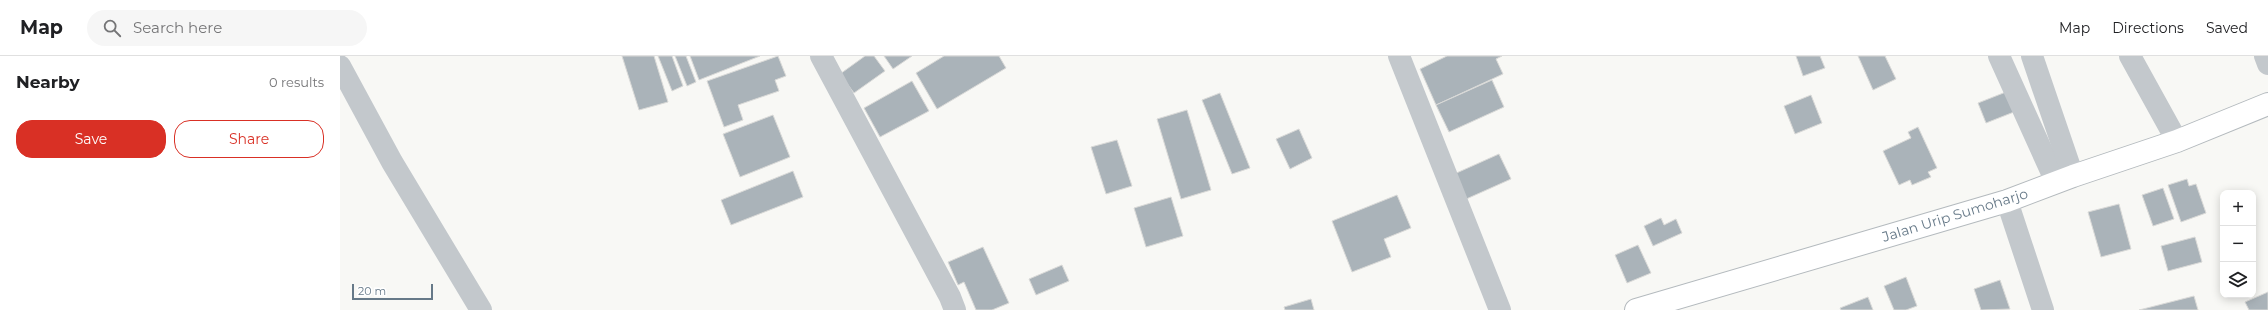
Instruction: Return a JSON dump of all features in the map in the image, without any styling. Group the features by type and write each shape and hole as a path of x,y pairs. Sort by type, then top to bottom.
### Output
{"main road":[{"name":"Jalan Urip Sumoharjo","path":"1636,310 2007,201 2065,179 2177,141 2268,104"}],"street":[{"path":"821,56 950,297 955,310"},
{"path":"1999,56 2065,179"},
{"path":"2032,56 2065,179"},
{"path":"2130,56 2177,141"},
{"path":"2265,56 2268,64"},
{"path":"1404,58 1500,310"},
{"path":"340,66 392,162 481,310"},
{"path":"2007,201 2043,310"}],"building":[{"path":"622,56 654,56 668,102 639,110"},
{"path":"658,56 672,56 683,86 672,91"},
{"path":"675,56 686,56 696,82 687,86"},
{"path":"690,56 760,56 699,80"},
{"path":"778,56 786,76 775,80 779,91 738,105 743,120 724,127 707,81"},
{"path":"865,56 874,56 885,71 854,93 840,74"},
{"path":"884,56 912,56 893,69"},
{"path":"944,56 999,56 1006,68 937,109 916,73"},
{"path":"1447,56 1502,56 1496,59 1503,74 1436,105 1420,69"},
{"path":"1796,56 1820,56 1825,68 1803,76"},
{"path":"1858,56 1885,56 1896,79 1873,90"},
{"path":"1492,80 1504,107 1449,132 1436,105"},
{"path":"912,81 929,111 880,137 864,108"},
{"path":"2011,90 2019,110 1986,123 1978,103"},
{"path":"1220,93 1250,168 1232,174 1202,100"},
{"path":"1811,95 1822,123 1795,134 1784,106"},
{"path":"1187,110 1211,190 1181,199 1157,119"},
{"path":"773,115 790,157 740,177 723,134"},
{"path":"1918,127 1937,168 1928,172 1931,177 1912,185 1910,180 1899,185 1883,151 1911,138 1908,132"},
{"path":"1299,129 1312,158 1290,169 1276,139"},
{"path":"1117,140 1132,186 1106,194 1091,147"},
{"path":"1499,154 1511,179 1464,200 1452,175"},
{"path":"793,171 803,197 731,225 721,200"},
{"path":"2187,179 2189,186 2196,184 2206,213 2181,222 2168,185"},
{"path":"2163,188 2174,219 2153,226 2142,195"},
{"path":"1397,195 1411,228 1384,239 1391,257 1352,272 1332,221"},
{"path":"1171,197 1183,236 1146,247 1134,208"},
{"path":"2119,204 2131,249 2101,257 2088,212"},
{"path":"1661,218 1664,225 1676,219 1682,233 1653,246 1644,226"},
{"path":"2195,237 2202,262 2168,271 2161,246"},
{"path":"1638,245 1651,273 1627,283 1615,255"},
{"path":"983,247 1009,303 992,310 976,310 964,282 958,285 948,262"},
{"path":"1062,265 1069,281 1036,295 1029,279"},
{"path":"1906,277 1917,306 1906,310 1894,310 1884,286"},
{"path":"2000,280 2010,309 1981,310 1974,289"},
{"path":"2268,292 2268,310 2249,310 2245,302"},
{"path":"2194,296 2198,310 2139,310"},
{"path":"1868,297 1873,310 1841,310 1840,308"},
{"path":"1311,299 1314,310 1285,310 1284,307"}]}
